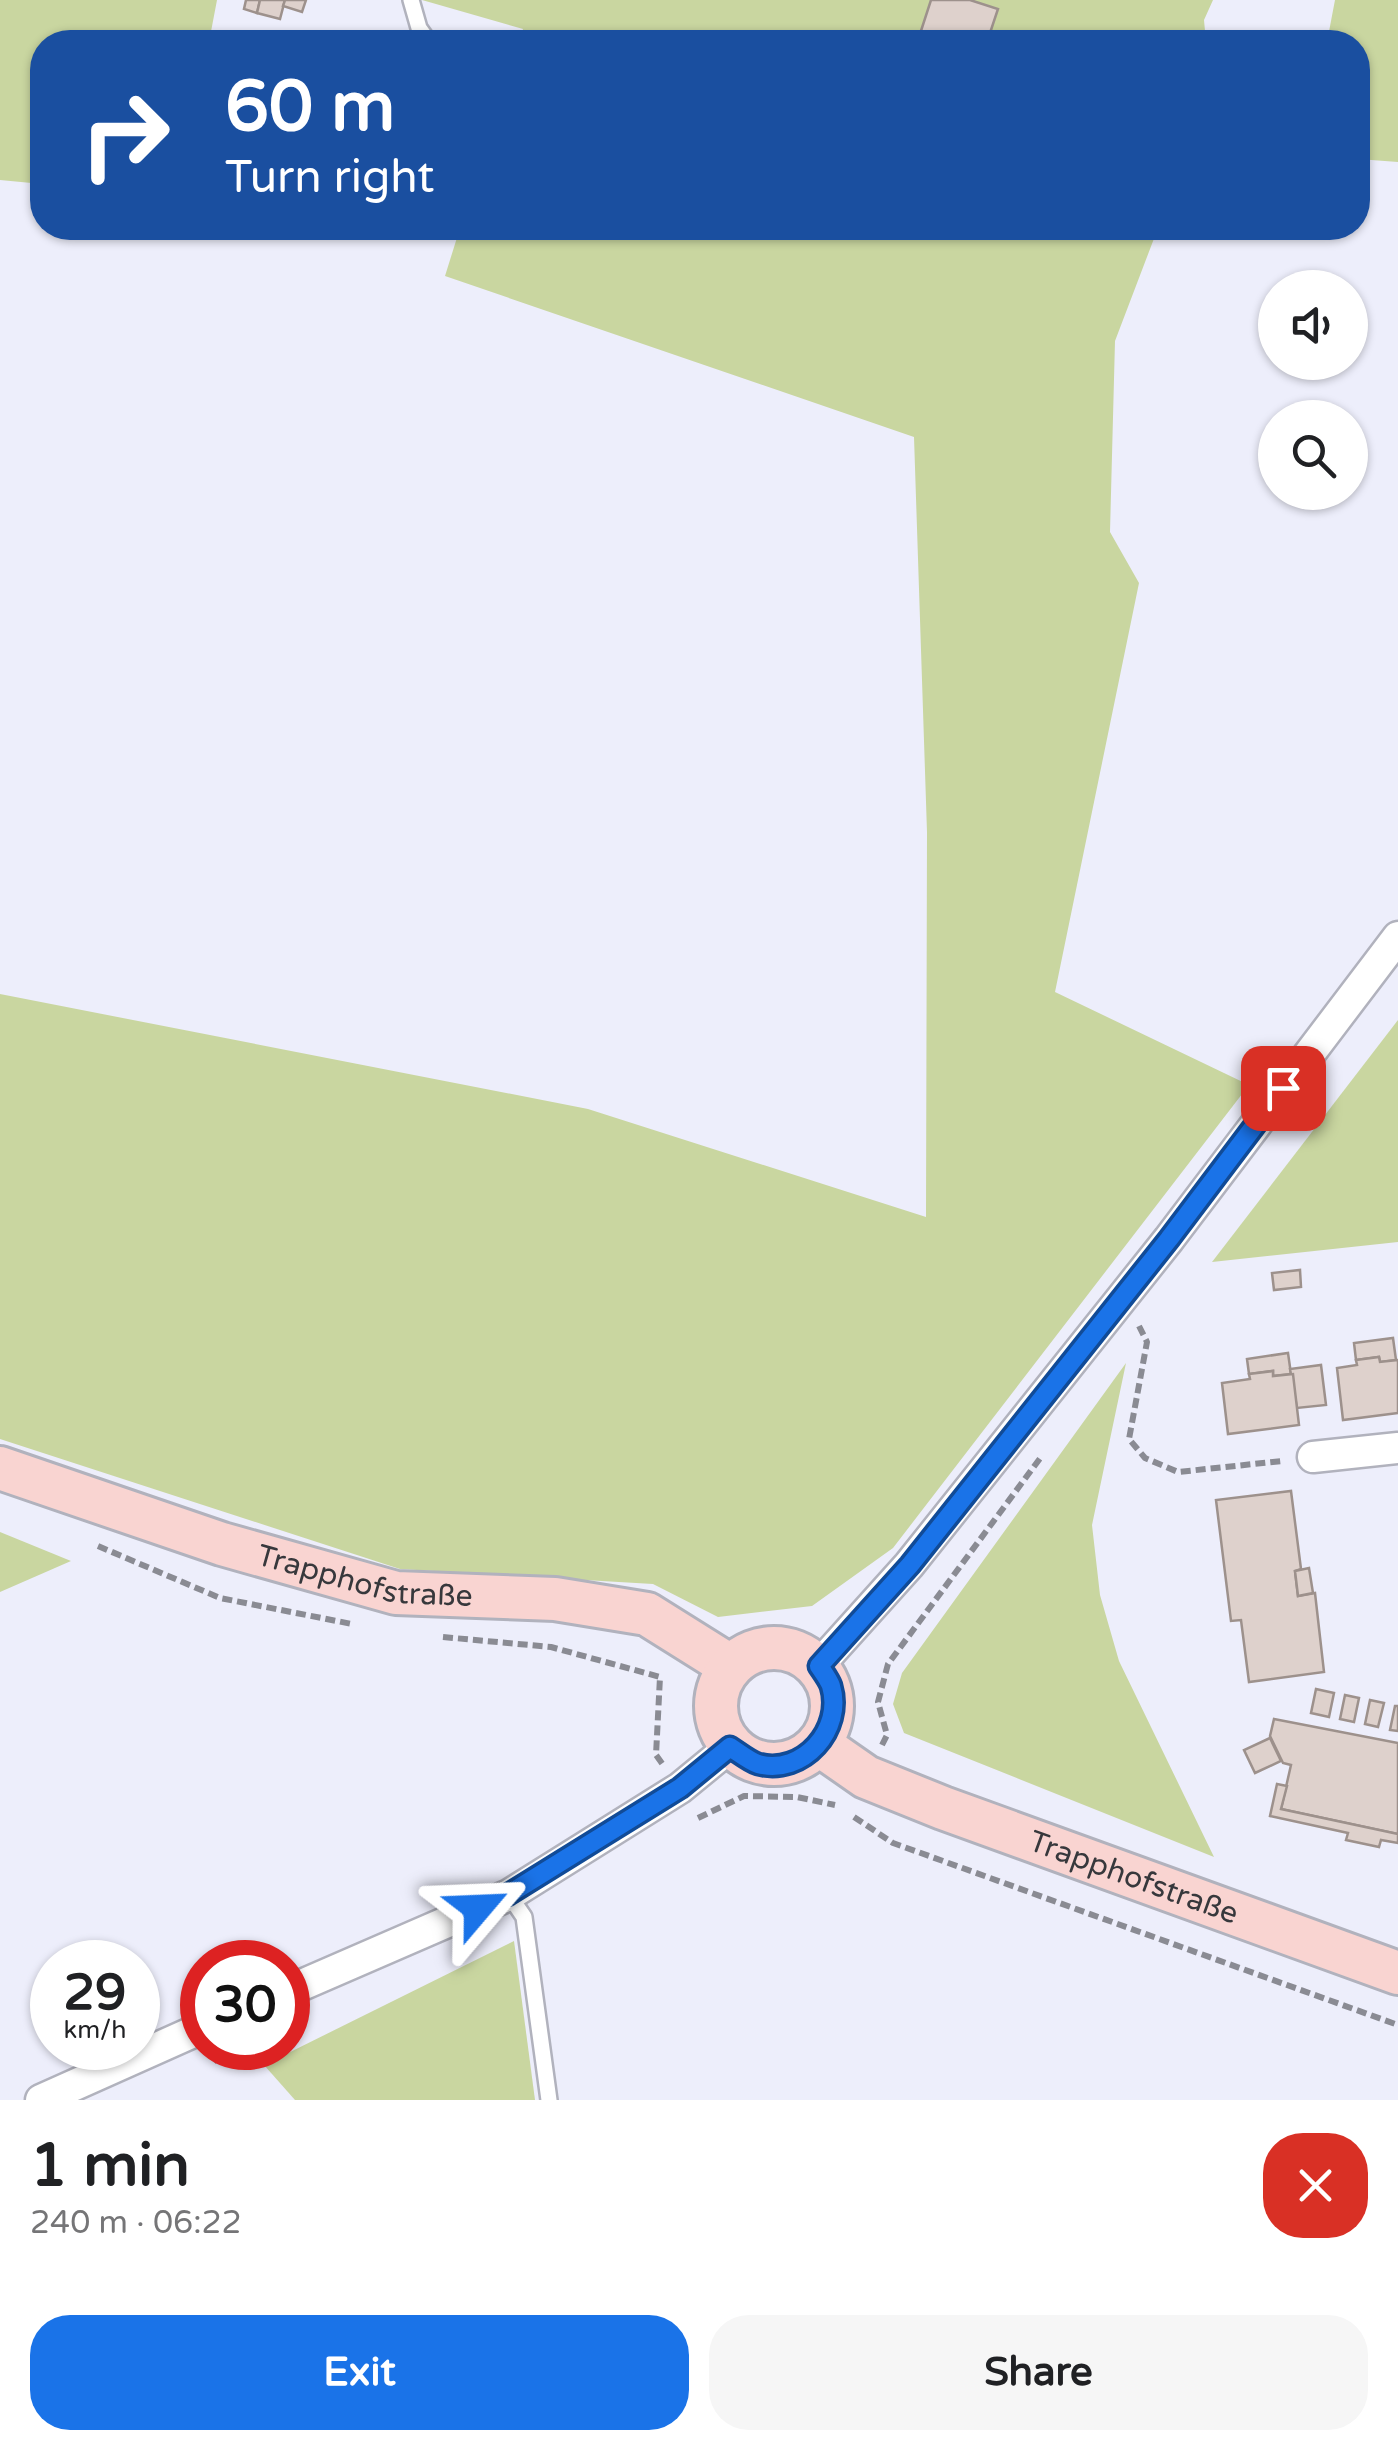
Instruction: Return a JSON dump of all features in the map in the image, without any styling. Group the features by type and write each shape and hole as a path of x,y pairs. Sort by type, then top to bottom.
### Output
{"street":[{"path":"819,1666 910,1565 1156,1254 1398,937"},
{"path":"1313,1458 1398,1448"},
{"name":"Trapphofstraße","path":"0,1468 222,1544 396,1593 555,1599 647,1614 730,1666"},
{"path":"788,1648 819,1666 831,1686 833,1717 820,1745 791,1763 758,1764 730,1747 720,1730 715,1697 730,1666 756,1649 788,1648"},
{"name":"Trapphofstraße","path":"820,1745 851,1799 961,1814 1398,1973"},
{"path":"310,1981 509,1894 680,1788 730,1747"},
{"path":"41,2100 180,2038"}],"lane":[{"path":"411,0 420,30"},
{"path":"509,1894 524,1917 549,2100"}],"path":[{"path":"1127,1341 1150,1310"},
{"path":"1138,1325 1147,1342 1128,1439 1145,1458 1178,1472 1313,1458"},
{"path":"1047,1448 888,1664 878,1702 887,1734 851,1799 893,1843 1398,2025"}],"green space":[{"path":"0,0 217,0 211,30 30,30 30,183 0,180"},
{"path":"422,0 1213,0 1204,20 1205,30 523,29"},
{"path":"1335,0 1398,0 1398,162 1370,160 1370,30 1329,30"},
{"path":"456,240 1153,240 1115,341 1110,532 1139,583 1055,992 1249,1085 893,1548 812,1606 718,1617 653,1584 400,1569 0,1439 0,994 588,1109 926,1217 927,832 914,437 445,276"},
{"path":"1398,1020 1398,1242 1212,1262"},
{"path":"1126,1363 1092,1525 1100,1595 1119,1661 1214,1857 904,1733 893,1704 902,1673"},
{"path":"0,1532 71,1561 0,1592"},
{"path":"514,1941 535,2100 295,2100 268,2070 310,2070 310,2042"}],"building":[{"path":"246,0 260,0 257,13 244,9"},
{"path":"260,0 285,0 280,19 257,13"},
{"path":"285,0 306,0 302,12 283,6"},
{"path":"931,0 970,0 998,9 991,30 921,30"},
{"path":"1300,1270 1301,1287 1274,1290 1272,1273"},
{"path":"1393,1338 1396,1360 1356,1360 1354,1343"},
{"path":"1288,1353 1291,1374 1249,1374 1247,1359"},
{"path":"1379,1357 1380,1362 1398,1360 1398,1413 1343,1420 1337,1368"},
{"path":"1321,1365 1326,1405 1297,1408 1290,1369"},
{"path":"1273,1371 1273,1376 1293,1374 1299,1425 1228,1434 1222,1383"},
{"path":"1291,1491 1301,1569 1295,1571 1298,1596 1315,1593 1324,1672 1249,1682 1241,1620 1231,1621 1216,1500"},
{"path":"1309,1568 1313,1593 1298,1596 1295,1571"},
{"path":"1316,1689 1334,1693 1329,1717 1311,1713"},
{"path":"1345,1695 1359,1698 1354,1722 1340,1719"},
{"path":"1370,1700 1384,1703 1378,1727 1365,1724"},
{"path":"1398,1706 1398,1731 1390,1730"},
{"path":"1274,1719 1398,1743 1398,1834 1281,1809 1291,1765 1283,1763 1270,1736"},
{"path":"1270,1738 1281,1761 1255,1773 1244,1750"},
{"path":"1277,1784 1287,1786 1281,1809 1398,1834 1398,1843 1381,1840 1379,1847 1346,1840 1348,1833 1270,1816"}],"route":[{"path":"478,1908 509,1894 680,1788 730,1747 758,1764 791,1763 820,1745 833,1717 831,1686 819,1666 910,1565 1169,1239 1283,1088"}]}
